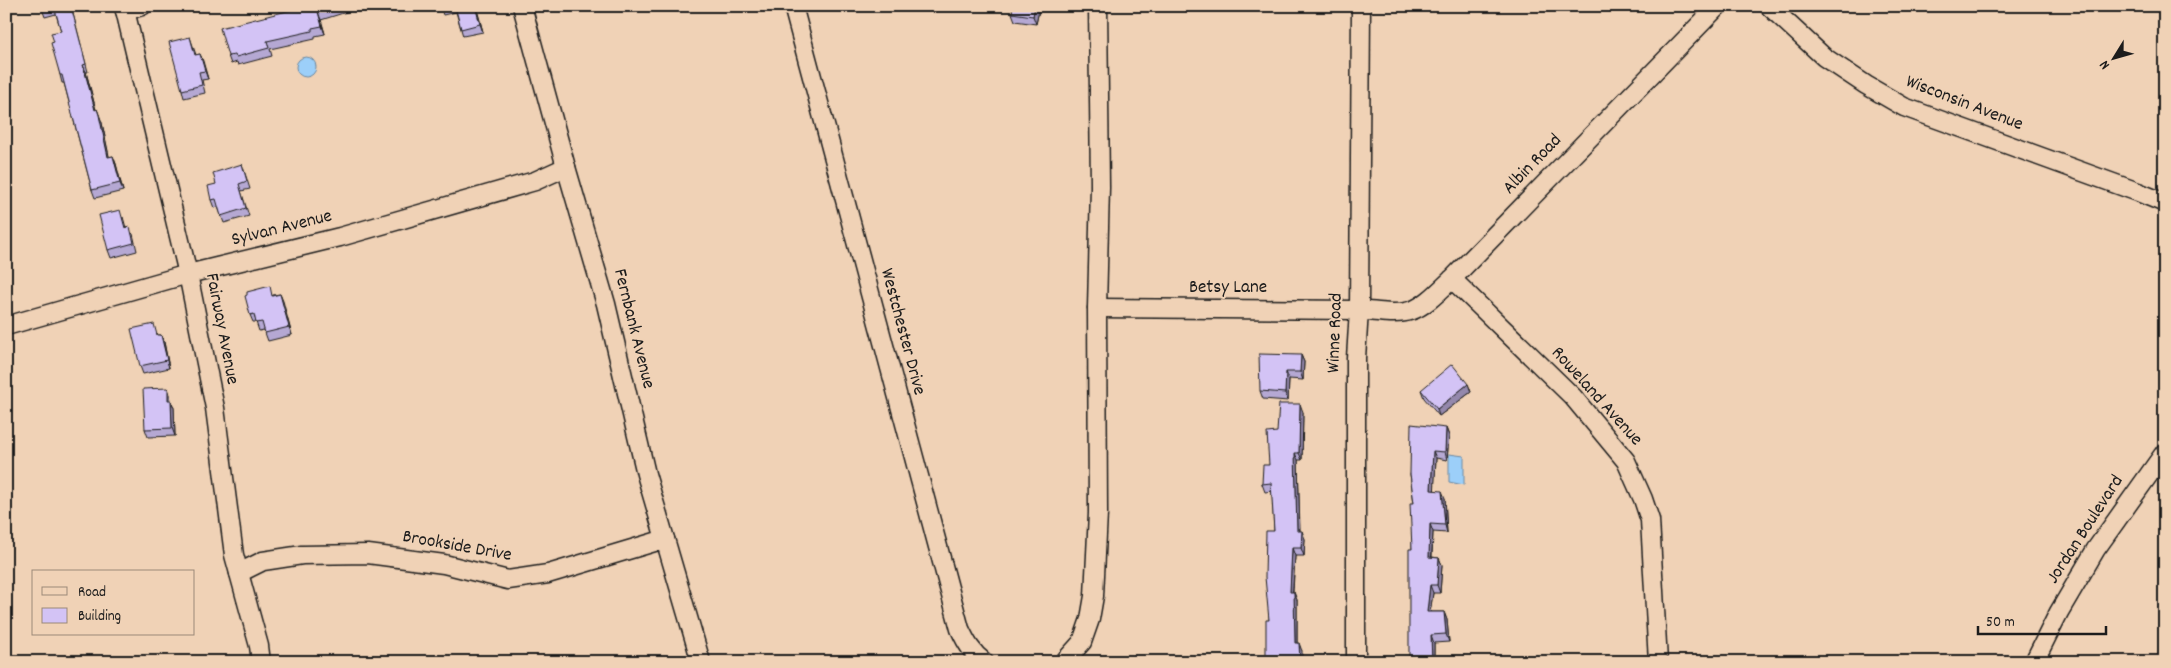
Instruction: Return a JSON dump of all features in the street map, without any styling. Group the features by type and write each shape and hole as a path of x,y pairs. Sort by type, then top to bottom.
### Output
{"street":[{"name":"Fernbank Avenue","path":"522,6 606,304 646,474 700,662"},
{"name":"Westchester Drive","path":"793,6 960,629 967,644 977,657 984,662"},
{"path":"1064,662 1082,642 1090,619 1094,596 1098,513 1097,308 1100,187 1098,6"},
{"name":"Winne Road","path":"1356,662 1356,358 1359,310 1361,6"},
{"name":"Albin Road","path":"1359,310 1396,314 1413,312 1428,302 1718,6"},
{"name":"Wisconsin Avenue","path":"1769,6 1824,57 1904,107 2165,203"},
{"name":"Fairway Avenue","path":"130,8 215,408 234,555 259,646 261,662"},
{"name":"Sylvan Avenue","path":"6,326 188,274 349,234 535,180 566,167"},
{"name":"Roweland Avenue","path":"1452,279 1573,398 1626,461 1650,520 1658,662"},
{"name":"Betsy Lane","path":"1097,308 1359,310"},
{"name":"Jordan Boulevard","path":"2034,662 2059,612 2096,549 2165,452"},
{"name":"Brookside Drive","path":"238,572 263,561 302,555 368,554 444,564 508,580 548,574 666,539"}],"water":[{"path":"306,57 313,60 316,67 313,74 306,77 299,74 296,67 299,60"},
{"path":"1449,454 1464,456 1464,485 1449,482"}],"building":[{"path":"41,6 52,6 42,9"},
{"path":"54,6 71,6 86,64 83,65 95,110 97,109 99,115 108,157 113,156 120,183 92,190 62,75 60,75 51,43 54,42 51,33 61,31"},
{"path":"290,6 337,6 318,12 322,26 312,28 312,31 267,41 269,48 236,57 235,55 228,56 220,28 291,10"},
{"path":"455,6 475,6 480,24 461,29"},
{"path":"1013,6 1035,6 1033,16 1012,13"},
{"path":"190,37 195,55 200,54 205,71 199,72 202,85 182,90 169,42"},
{"path":"242,164 247,181 239,184 246,208 221,216 216,199 211,200 208,186 216,184 213,173"},
{"path":"120,210 125,228 130,227 134,243 108,250 99,215"},
{"path":"270,286 272,296 280,294 289,327 265,333 262,322 256,323 254,314 250,315 245,296 247,292"},
{"path":"154,324 157,335 161,335 167,360 140,366 131,329"},
{"path":"1259,354 1301,355 1300,372 1286,372 1285,393 1260,391"},
{"path":"1452,364 1468,384 1437,409 1421,390"},
{"path":"168,388 168,400 171,400 172,428 145,429 143,389"},
{"path":"1279,404 1300,404 1299,453 1295,453 1297,531 1302,531 1301,548 1292,548 1290,592 1294,592 1295,643 1299,643 1300,662 1266,662 1266,620 1269,620 1265,577 1266,531 1274,531 1271,483 1262,484 1263,465 1269,465 1267,433 1277,432"},
{"path":"1411,424 1446,428 1445,452 1433,451 1431,490 1442,491 1445,525 1430,524 1429,557 1439,558 1437,585 1430,585 1427,612 1444,612 1446,634 1431,635 1432,662 1409,662 1409,549 1412,549 1410,503 1414,503 1410,474"}]}
